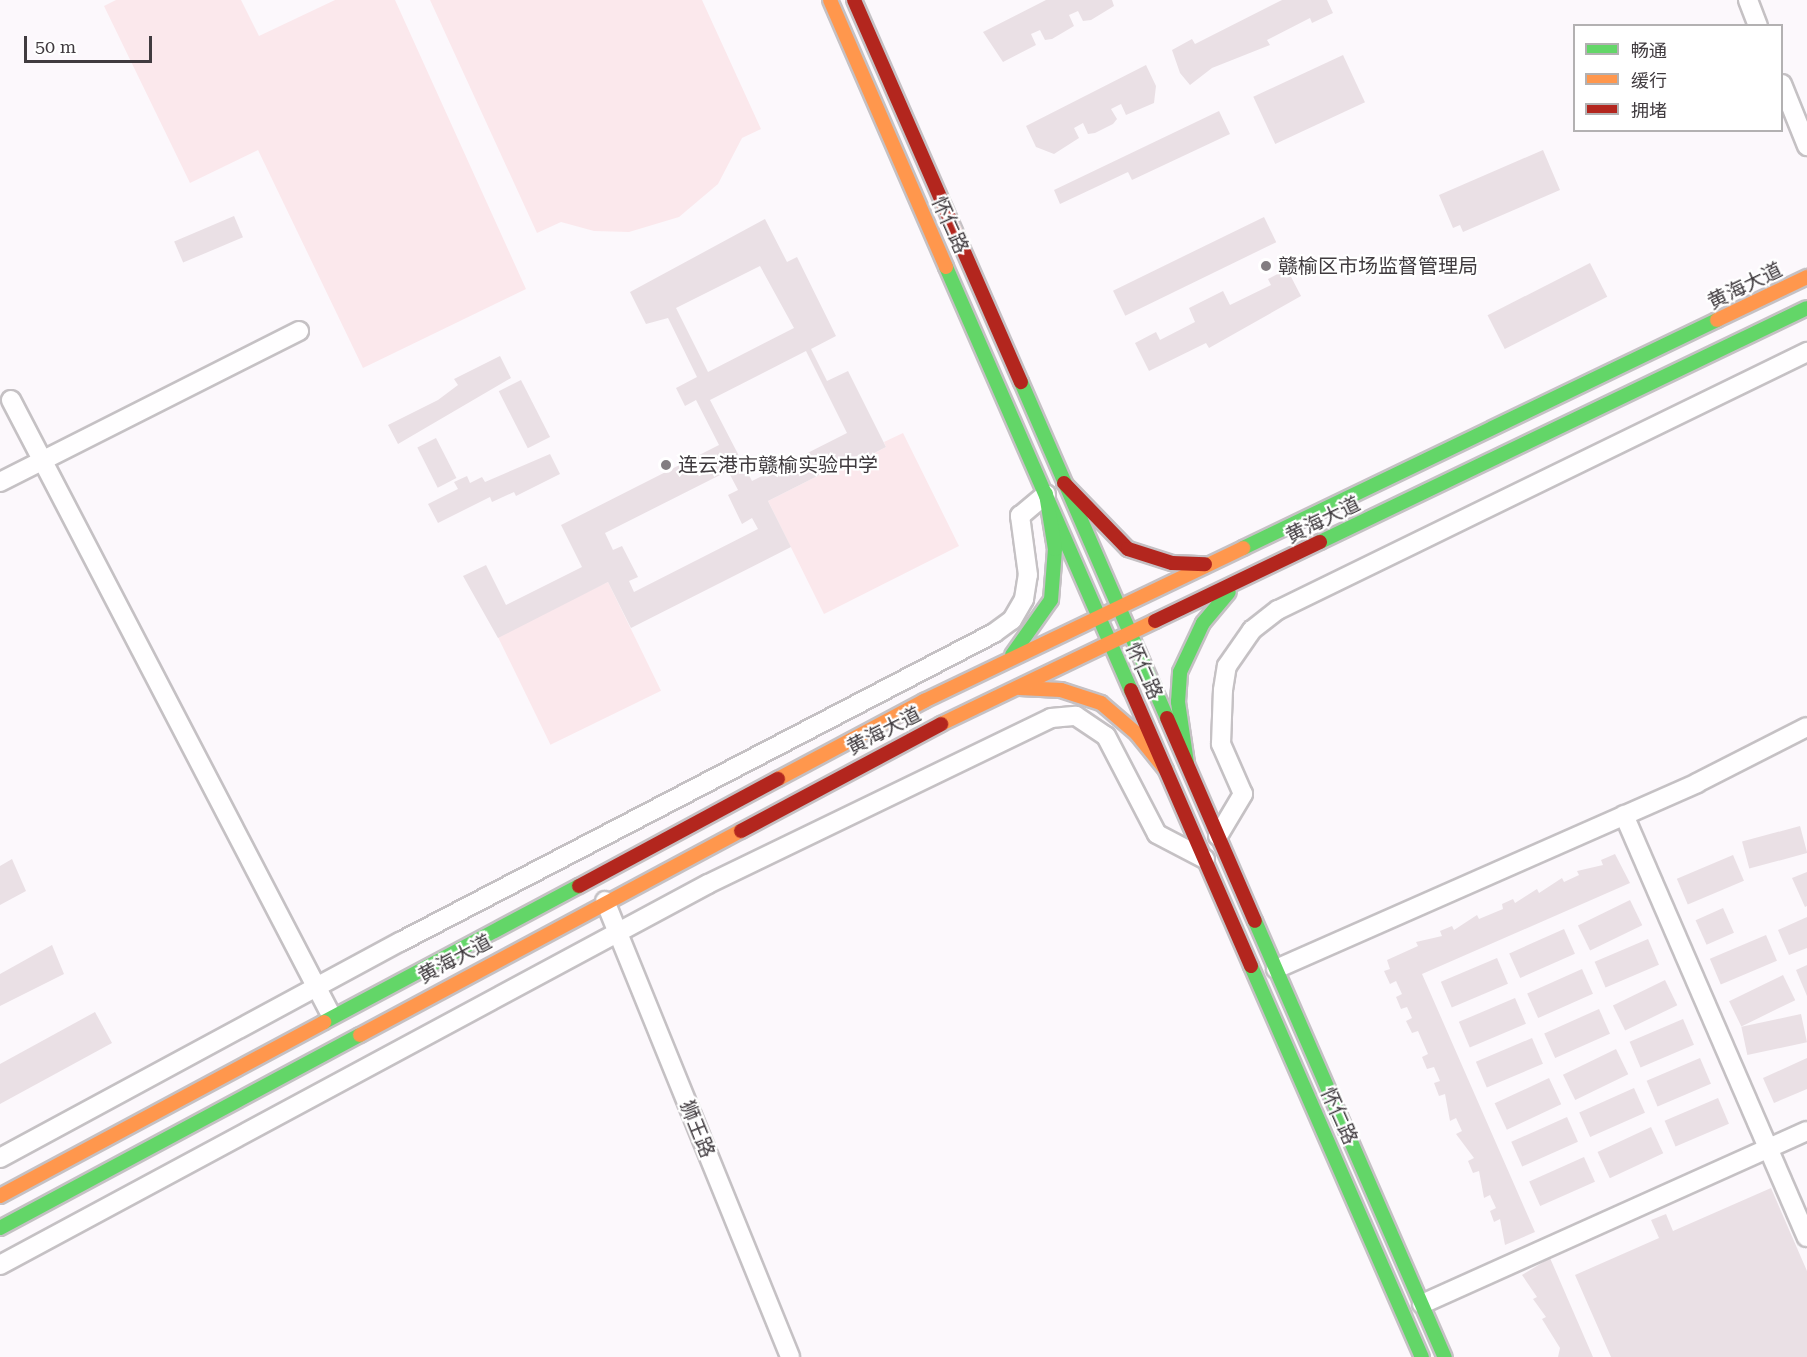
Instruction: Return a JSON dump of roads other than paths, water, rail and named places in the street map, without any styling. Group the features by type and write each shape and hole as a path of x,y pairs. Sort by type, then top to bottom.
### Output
{"main road":[{"name":"怀仁路","path":"830,0 1422,1357"},
{"name":"怀仁路","path":"854,0 1445,1357"},
{"name":"黄海大道","path":"0,1196 780,775 1007,661 1807,277"},
{"name":"黄海大道","path":"0,1228 605,901 1018,688 1807,308"},
{"path":"1064,483 1128,549 1172,563 1210,565"},
{"path":"1007,661 1051,600 1055,549 1046,494"},
{"path":"1187,763 1178,702 1180,672 1203,622 1237,583"},
{"path":"1018,688 1061,690 1101,703 1137,734 1166,770"}],"street":[{"path":"1748,0 1757,24"},
{"path":"1783,86 1807,146"},
{"path":"0,482 299,331"},
{"path":"1218,836 1243,794 1221,744 1223,690 1227,666 1252,630 1278,610 1807,352"},
{"path":"11,400 331,1016"},
{"path":"0,1158 316,987 993,633 1012,620 1024,599 1028,575 1020,516 1046,494"},
{"path":"0,1265 618,933 1051,718 1076,716 1106,736 1157,834 1205,859"},
{"path":"1276,969 1624,815 1807,728"},
{"path":"1624,815 1807,1237"},
{"name":"狮王路","path":"605,901 790,1357"},
{"path":"1422,1304 1807,1131"}],"place":[{"name":"赣榆区市场监督管理局","path":"1266,266"},
{"name":"连云港市赣榆实验中学","path":"666,465"}]}
